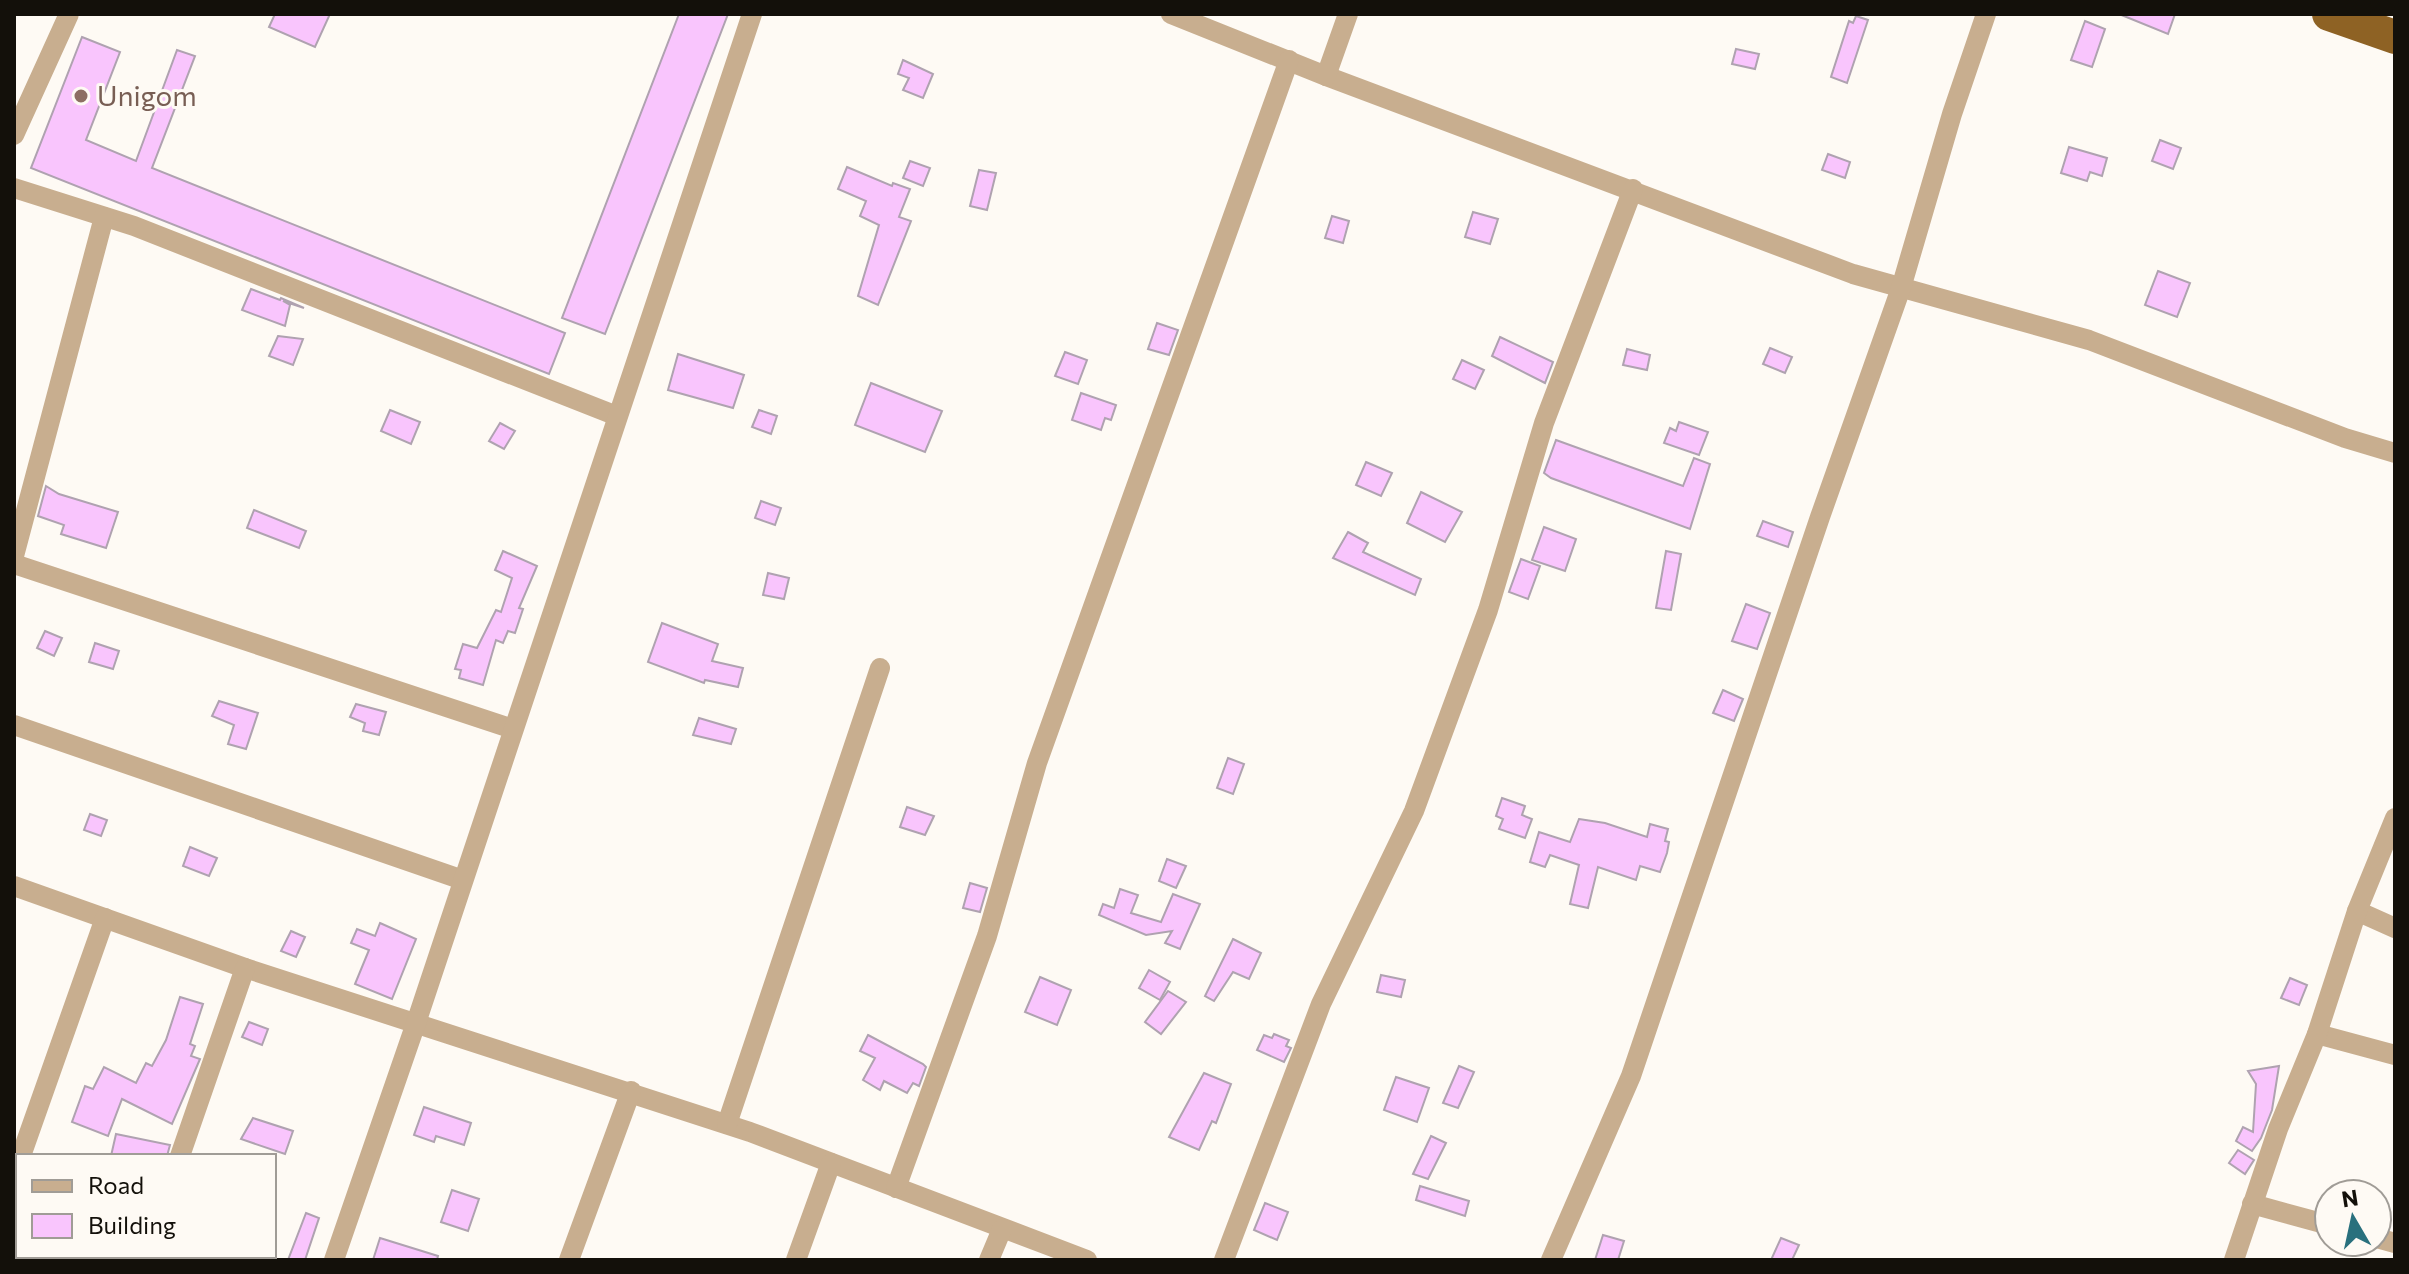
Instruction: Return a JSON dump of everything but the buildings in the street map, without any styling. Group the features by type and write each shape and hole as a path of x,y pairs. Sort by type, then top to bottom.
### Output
{"highway":[{"path":"2329,14 2395,37"}],"street":[{"path":"14,135 69,14"},
{"path":"334,1260 752,14"},
{"path":"1171,14 1326,76 1853,274 2089,340 2345,438 2395,453"},
{"path":"1326,76 1348,14"},
{"path":"1551,1260 1631,1076 1901,288 1952,114 1986,14"},
{"path":"896,1188 987,936 1037,763 1289,60"},
{"path":"14,188 104,217 617,416"},
{"path":"1224,1260 1321,1004 1414,811 1488,610 1544,423 1633,189"},
{"path":"14,556 104,217"},
{"path":"14,564 513,729"},
{"path":"727,1124 880,668"},
{"path":"14,725 463,880"},
{"path":"2234,1260 2278,1129 2317,1034 2357,911 2395,818"},
{"path":"14,886 245,968 727,1124 1087,1260"},
{"path":"2357,911 2395,928"},
{"path":"22,1154 105,918"},
{"path":"181,1154 245,968"},
{"path":"2317,1034 2395,1055"},
{"path":"569,1260 631,1091"},
{"path":"796,1260 831,1163"},
{"path":"2252,1204 2313,1221"},
{"path":"989,1260 1002,1229"}],"place":[{"name":"Unigom","path":"81,96"}]}
